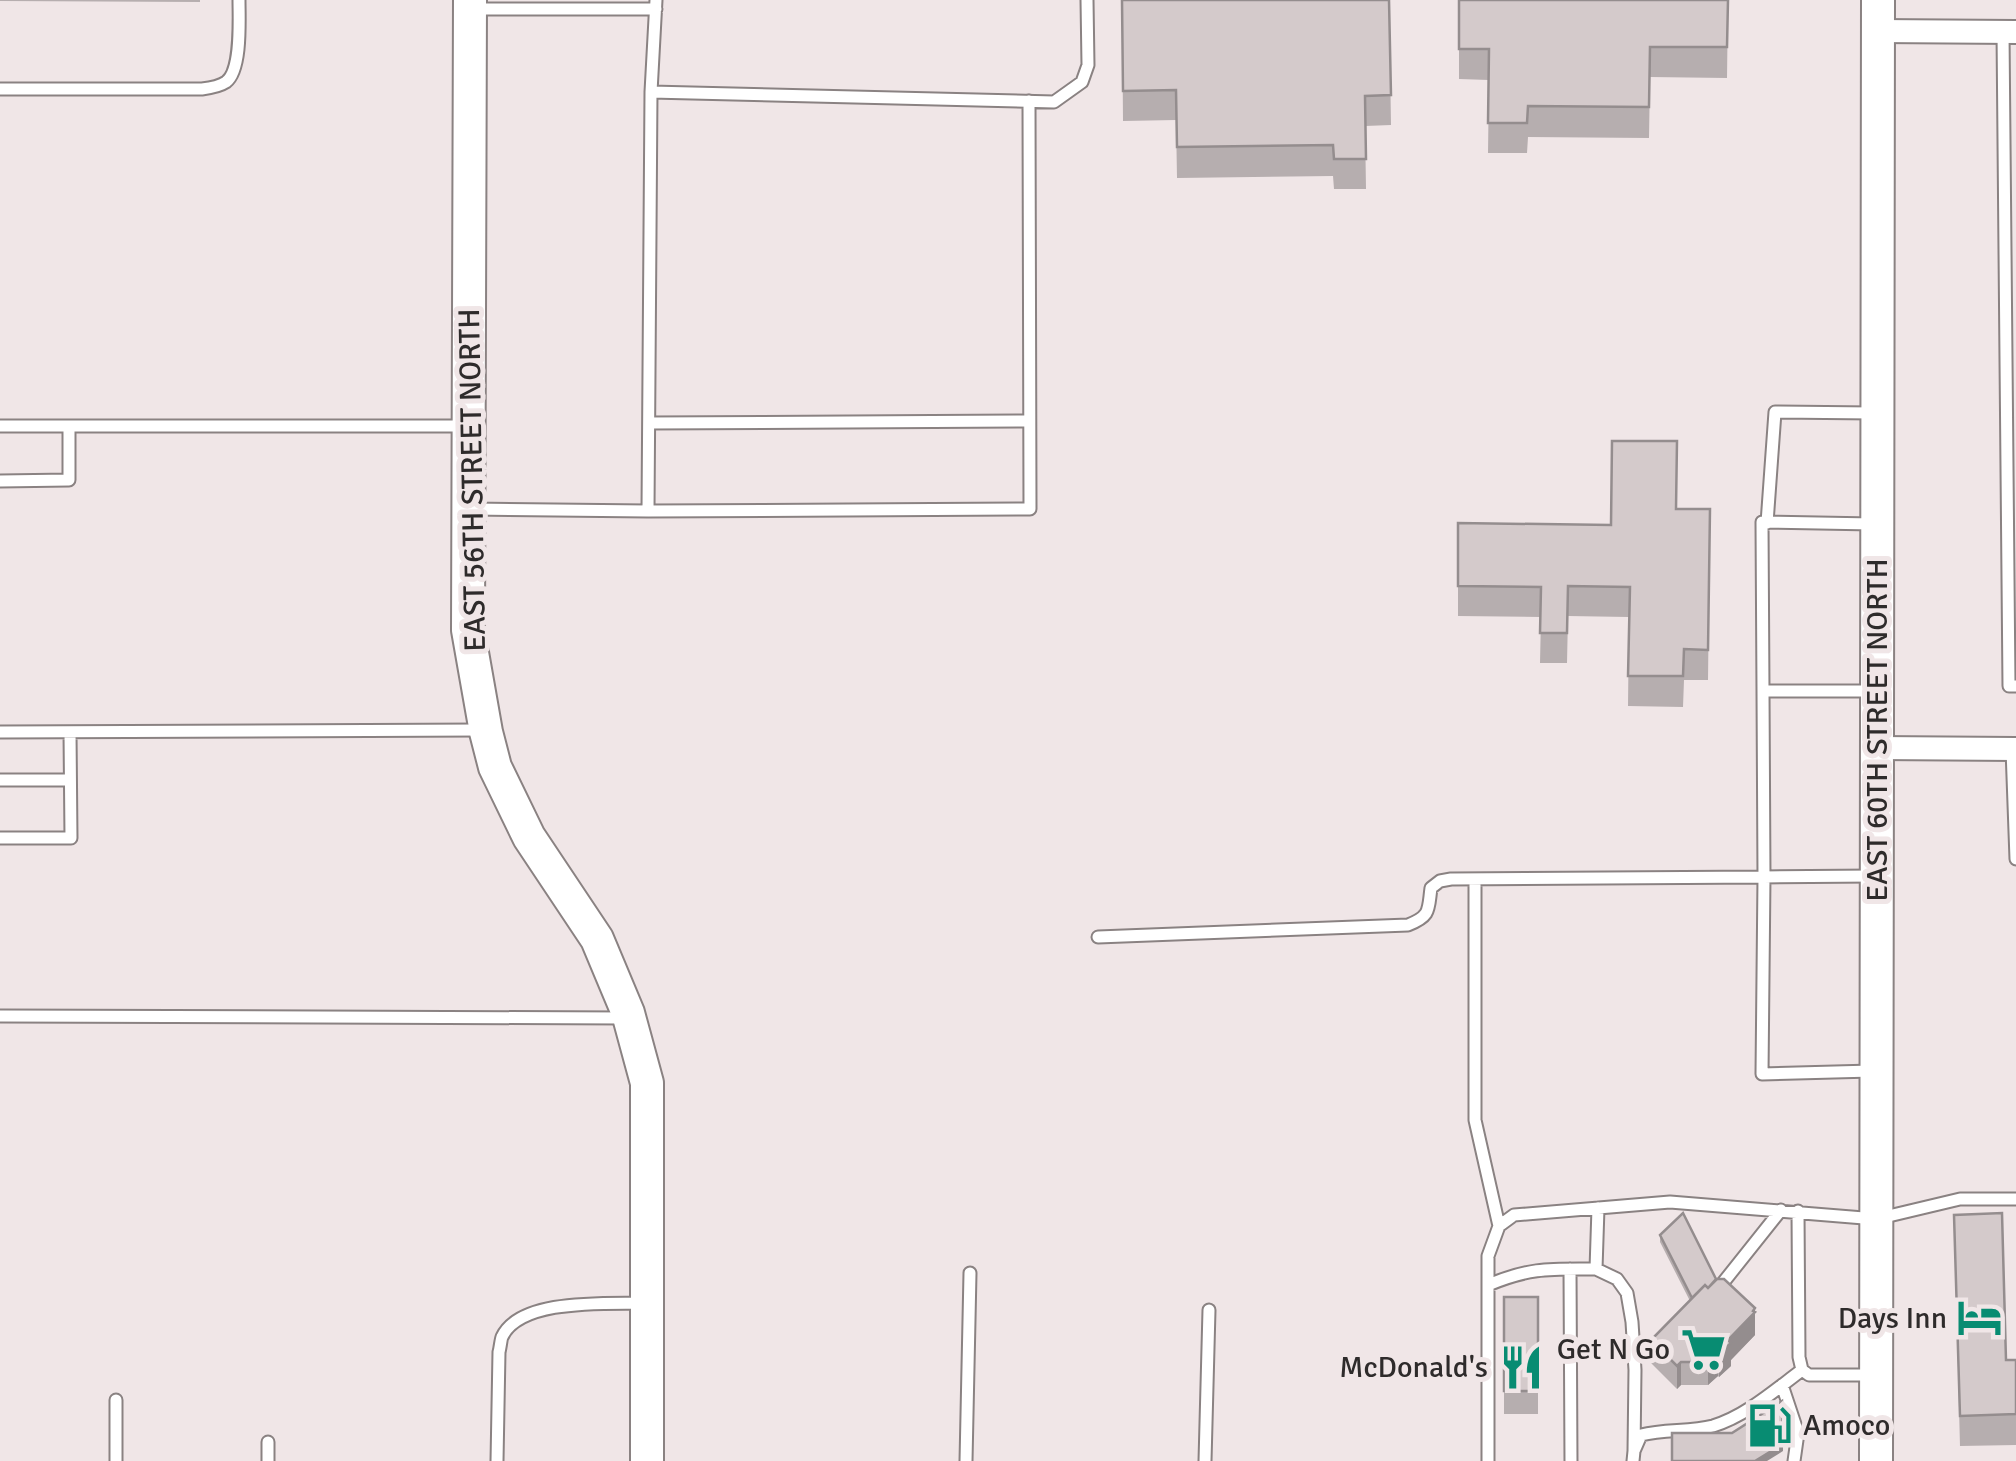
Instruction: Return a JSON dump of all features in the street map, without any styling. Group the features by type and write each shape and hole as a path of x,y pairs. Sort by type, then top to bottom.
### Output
{"street":[{"name":"EAST 56TH STREET NORTH","path":"470,4 468,630 495,767 529,837 597,939 630,1018 647,1083 647,1461"},
{"path":"1878,15 2009,32"},
{"name":"EAST 60TH STREET NORTH","path":"1876,1461 1878,15"},
{"path":"1877,748 2014,749"}],"lane":[{"path":"0,89 216,86 228,81 236,70 239,0"},
{"path":"652,92 1054,102 1082,82 1088,65 1087,0"},
{"path":"470,4 656,4 648,511"},
{"path":"2009,32 2009,686 2016,686"},
{"path":"469,509 1030,509 1029,101"},
{"path":"1768,523 1776,412 1878,413"},
{"path":"649,423 1030,421"},
{"path":"0,426 470,426"},
{"path":"0,481 69,480 69,426"},
{"path":"1876,1071 1762,1074 1762,522 1877,524"},
{"path":"1763,691 1877,692"},
{"path":"0,732 485,730"},
{"path":"0,838 71,838 70,732"},
{"path":"2014,749 2016,860"},
{"path":"0,780 70,780"},
{"path":"1098,937 1408,925 1423,919 1428,912 1430,888 1440,881 1877,876"},
{"path":"1475,879 1475,1120 1499,1226 1488,1256 1488,1461"},
{"path":"0,1016 630,1018"},
{"path":"1499,1226 1514,1215 1670,1202 1876,1219 1960,1199 2016,1199"},
{"path":"1596,1269 1598,1208"},
{"path":"1702,1304 1781,1210"},
{"path":"1798,1211 1798,1357 1802,1370 1809,1375 1876,1374"},
{"path":"1488,1285 1539,1269 1596,1269 1617,1279 1627,1293 1632,1322 1634,1456"},
{"path":"1570,1269 1571,1461"},
{"path":"966,1461 970,1273"},
{"path":"496,1461 499,1352 509,1327 524,1316 577,1304 647,1303"},
{"path":"1205,1461 1209,1310"},
{"path":"1635,1370 1649,1357"},
{"path":"1634,1456 1642,1435 1710,1427 1735,1417 1802,1370"},
{"path":"1782,1385 1798,1433 1794,1461"},
{"path":"116,1400 116,1461"},
{"path":"268,1442 268,1461"}],"building":[{"path":"1122,0 1389,0 1391,95 1365,96 1366,159 1334,159 1333,145 1177,147 1176,90 1123,91"},
{"path":"1459,0 1728,0 1727,47 1650,47 1649,107 1528,106 1527,123 1488,123 1489,49 1459,49"},
{"path":"1612,441 1677,441 1676,509 1710,509 1708,650 1684,649 1683,676 1628,676 1630,587 1568,586 1567,633 1540,633 1541,587 1458,586 1458,523 1611,525"},
{"path":"1683,1213 1716,1279 1692,1298 1660,1235"},
{"name":"Days Inn","path":"2002,1213 2006,1360 2016,1360 2016,1414 1960,1416 1954,1215"},
{"path":"1717,1279 1724,1279 1755,1312 1728,1340 1731,1343 1708,1362 1681,1362 1677,1366 1651,1340 1705,1285 1708,1288"},
{"name":"McDonald's","path":"1504,1297 1538,1297 1538,1391 1504,1391"},
{"name":"Amoco","path":"1782,1401 1783,1444 1755,1461 1672,1461 1672,1433 1732,1433"}],"place":[{"name":"Days Inn","path":"1980,1318"},
{"name":"Get N Go","path":"1703,1349"},
{"name":"McDonald's","path":"1521,1367"},
{"name":"Amoco","path":"1770,1425"}]}
